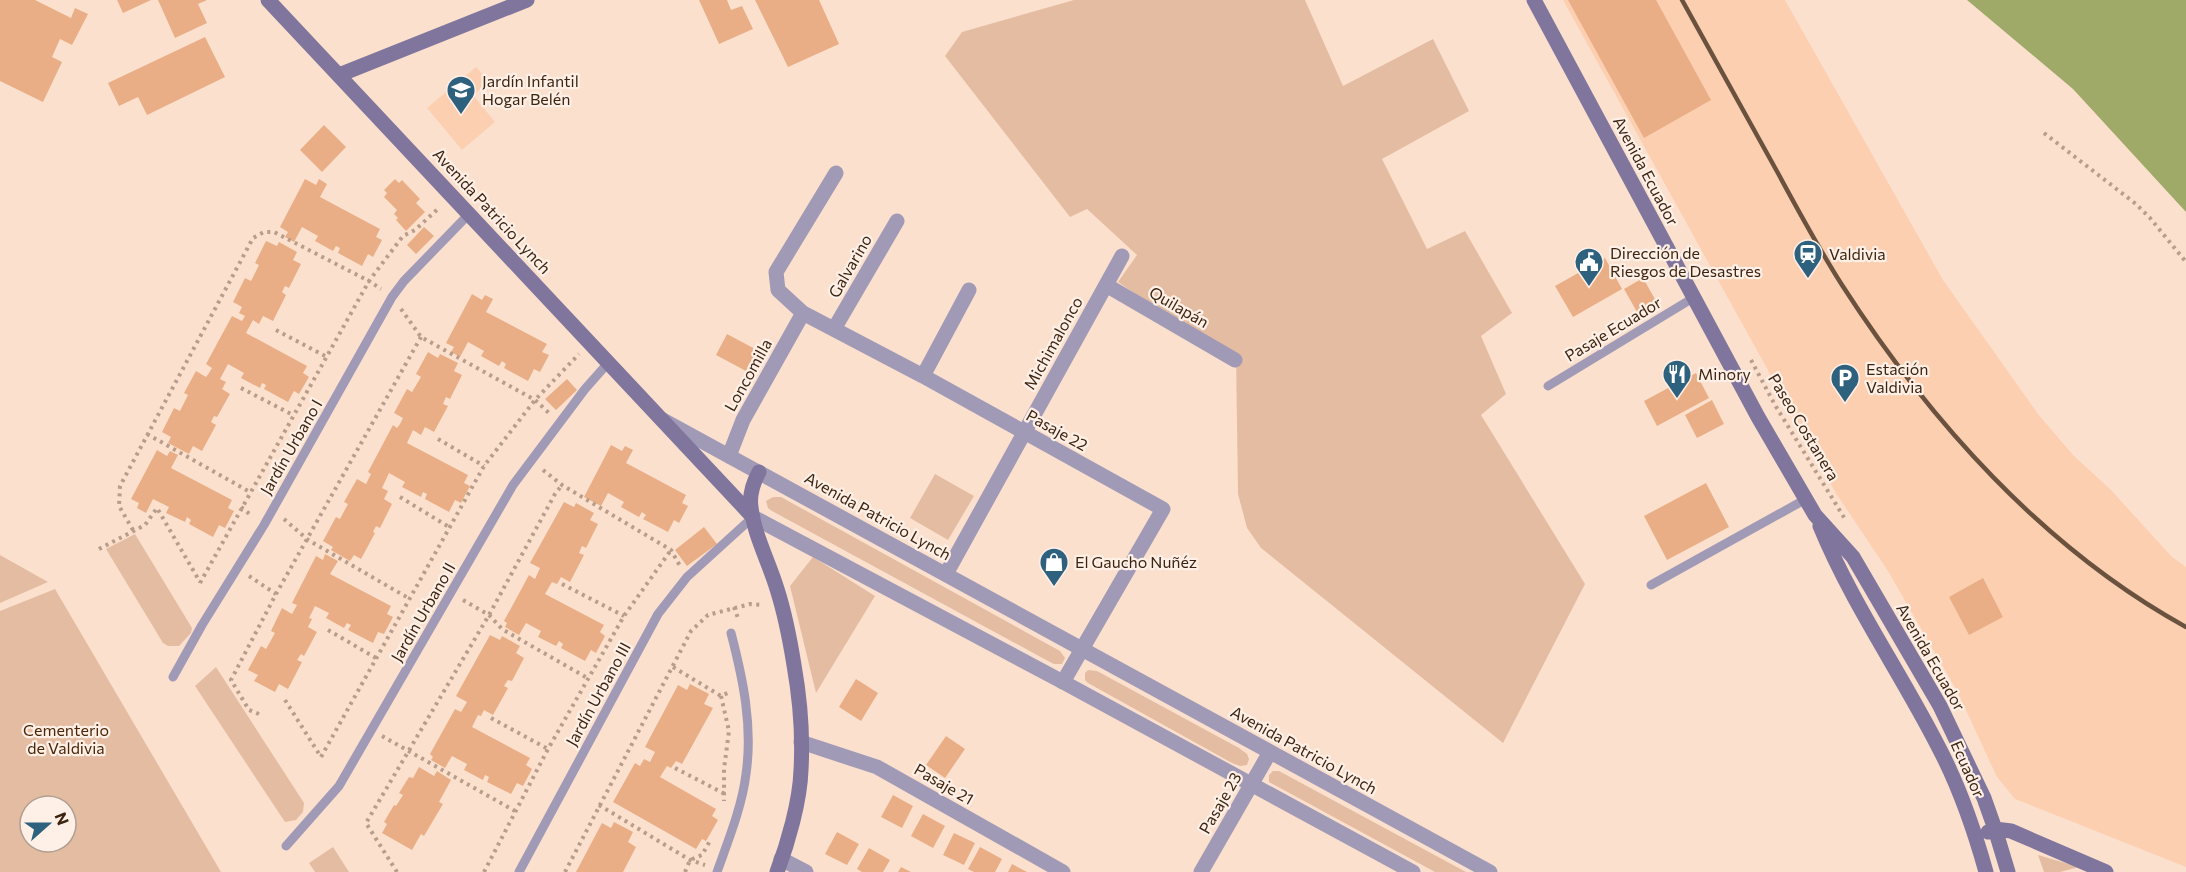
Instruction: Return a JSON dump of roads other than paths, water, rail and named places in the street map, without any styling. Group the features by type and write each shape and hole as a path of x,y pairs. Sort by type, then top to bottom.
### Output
{"main road":[{"name":"Avenida Patricio Lynch","path":"268,0 660,418"},
{"path":"339,75 527,0"},
{"name":"Avenida Ecuador","path":"1534,0 1693,298 1815,515 1836,566 1923,719"},
{"path":"660,418 753,517"},
{"path":"759,472 751,491 750,504 788,631 799,704 801,742 801,772 795,807 779,866"},
{"name":"Avenida Ecuador","path":"1815,515 1853,557 1940,706 1964,754 1995,829"},
{"name":"Ecuador","path":"1923,719 1953,777 1987,871"},
{"path":"1995,829 2008,872"},
{"path":"1976,836 1995,829 2011,831 2106,872"}],"street":[{"name":"Pasaje 22","path":"836,173 776,272 778,290 803,313 1163,509 1063,682"},
{"name":"Galvarino","path":"834,329 897,220"},
{"name":"Michimalonco","path":"946,574 1122,256"},
{"name":"Quilapán","path":"1106,285 1234,360"},
{"path":"922,376 969,290"},
{"name":"Loncomilla","path":"729,456 743,420 803,313"},
{"name":"Avenida Patricio Lynch","path":"660,418 1490,872"},
{"path":"753,517 1413,872"},
{"name":"Pasaje 21","path":"801,742 878,767 1063,872"},
{"name":"Pasaje 23","path":"1201,872 1270,752"},
{"path":"779,866 806,872"}],"lane":[{"name":"Jardín Urbano I","path":"173,677 273,509 392,297 444,238 470,213"},
{"name":"Pasaje Ecuador","path":"1548,386 1693,298"},
{"name":"Jardín Urbano II","path":"286,846 339,786 513,485 585,389 608,363"},
{"path":"1651,585 1806,499"},
{"name":"Jardín Urbano III","path":"519,872 658,614 687,576 753,517"},
{"path":"717,871 740,803 746,775 747,708 731,633"}],"railway":[{"path":"1682,0 1825,258 1912,384 1993,477 2038,520 2085,560 2134,595 2186,627"}],"place":[{"name":"Jardín Infantil Hogar Belén","path":"461,116"},
{"name":"Valdivia","path":"1808,280"},
{"name":"Dirección de Riesgos de Desastres","path":"1589,288"},
{"name":"Minory","path":"1677,400"},
{"name":"Estación Valdivia","path":"1845,404"},
{"name":"El Gaucho Nuñéz","path":"1054,588"}],"park label":[{"name":"Cementerio de Valdivia","path":"66,739"}]}
